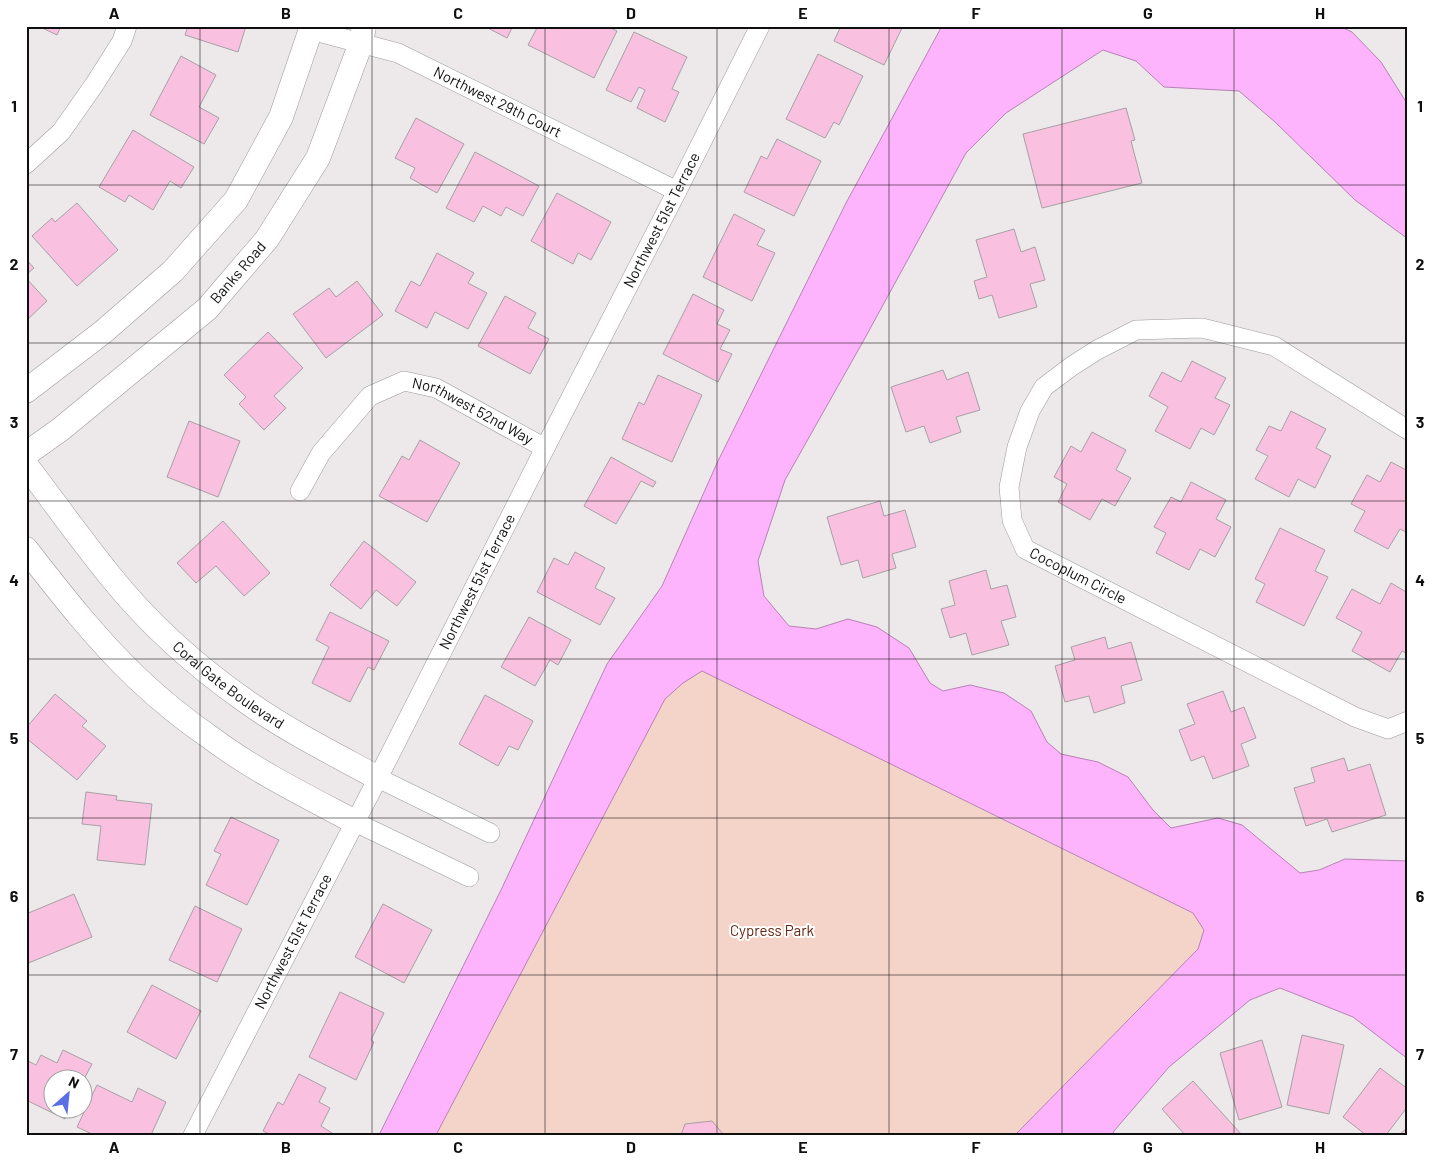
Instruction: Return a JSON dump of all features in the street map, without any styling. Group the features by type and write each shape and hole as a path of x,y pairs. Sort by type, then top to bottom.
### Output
{"street":[{"path":"26,164 61,132 122,41 127,26"},
{"name":"Northwest 51st Terrace","path":"193,1135 378,778 760,26"},
{"path":"26,391 104,332 173,271 236,200 281,117 312,28"},
{"name":"Northwest 29th Court","path":"312,28 363,34 677,191"},
{"name":"Banks Road","path":"26,454 76,417 207,309 267,239 318,158 363,34"},
{"name":"Cocoplum Circle","path":"1408,430 1274,346 1202,328 1136,330 1097,350 1044,387 1030,411 1017,447 1008,487 1012,520 1026,549 1355,717 1388,729 1408,721"},
{"name":"Northwest 52nd Way","path":"300,491 321,453 370,396 404,381 436,388 544,448"},
{"name":"Coral Gate Boulevard","path":"26,464 112,578 176,645 210,674 247,703 286,727 378,778 490,833"},
{"path":"26,549 74,611 104,644 172,709 212,739 256,768 355,822 469,877"}],"green space":[{"name":"Cypress Park","path":"684,662 1228,929 1016,1135 436,1135"}],"shaded area":[{"path":"942,26 1339,26 1352,32 1381,62 1408,105 1408,239 1355,200 1275,122 1239,91 1164,87 1136,61 1103,50 1006,113 966,153 785,480 758,561 764,596 789,626 816,629 848,619 877,627 909,648 930,683 943,691 970,685 1004,693 1031,711 1047,742 1061,754 1098,762 1128,777 1153,810 1171,828 1218,818 1242,825 1300,873 1319,870 1345,859 1408,861 1408,1059 1353,1017 1280,988 1250,1000 1169,1067 1112,1135 1015,1135 1198,949 1204,930 1193,913 702,671 683,683 665,699 436,1135 379,1135 501,890 607,664 662,586 718,461 846,203"}],"building":[{"path":"38,26 61,26 57,35"},
{"path":"188,26 246,26 238,52 185,35"},
{"path":"484,26 513,26 507,38"},
{"path":"538,26 607,26 617,31 594,78 528,45"},
{"path":"841,26 903,26 884,65 834,41"},
{"path":"634,32 687,57 672,89 679,92 665,122 637,108 645,90 639,87 631,102 606,90"},
{"path":"818,54 863,76 839,125 834,122 825,138 786,119"},
{"path":"181,56 216,75 199,107 219,118 204,144 150,115"},
{"path":"1126,108 1135,140 1131,141 1142,183 1042,208 1023,134"},
{"path":"416,118 464,144 437,193 410,178 415,168 395,158"},
{"path":"133,130 194,167 181,188 170,181 153,210 129,195 125,202 99,187"},
{"path":"777,139 821,161 794,216 744,192 761,156 767,159"},
{"path":"475,152 539,186 523,216 506,207 501,216 483,206 474,222 446,208"},
{"path":"557,193 611,222 591,260 578,253 573,264 531,241"},
{"path":"77,203 118,250 77,286 32,236 52,218 55,222"},
{"path":"734,214 765,230 757,245 775,253 752,301 703,277"},
{"path":"1014,229 1021,252 1035,247 1045,280 1030,284 1037,307 999,318 992,295 979,299 974,281 987,277 976,240"},
{"path":"437,253 474,273 468,283 487,293 468,329 435,312 427,328 395,311 411,281 420,286"},
{"path":"26,259 34,268 26,275"},
{"path":"26,278 47,301 26,321"},
{"path":"357,281 383,315 326,358 293,314 329,288 336,297"},
{"path":"693,294 724,310 717,324 730,330 720,349 732,354 718,382 663,354"},
{"path":"505,296 536,313 528,328 549,339 530,374 478,346"},
{"path":"268,332 303,368 274,396 286,408 264,430 239,404 246,397 224,375"},
{"path":"1192,361 1226,378 1215,398 1230,405 1214,435 1201,428 1190,449 1155,431 1168,407 1149,396 1162,372 1181,382"},
{"path":"943,370 947,380 968,372 980,410 956,417 961,432 930,443 924,426 906,432 891,387"},
{"path":"658,375 702,395 672,462 622,439 639,402 644,405"},
{"path":"1291,411 1326,429 1316,448 1331,456 1315,488 1298,479 1289,497 1255,479 1268,456 1256,450 1269,426 1281,431"},
{"path":"189,421 240,441 218,497 167,477"},
{"path":"1092,432 1126,450 1116,470 1131,478 1115,506 1102,499 1090,520 1058,502 1067,484 1054,477 1071,446 1081,452"},
{"path":"420,440 460,463 427,522 379,496 402,456 409,460"},
{"path":"611,457 656,482 653,487 641,481 616,524 584,506"},
{"path":"1391,462 1408,471 1408,533 1400,529 1388,549 1354,531 1365,511 1351,504 1367,475 1380,482"},
{"path":"1191,482 1226,500 1216,519 1231,527 1215,557 1200,549 1189,570 1156,553 1166,533 1154,527 1171,497 1181,502"},
{"path":"880,501 884,516 905,510 916,547 892,554 896,568 863,578 858,560 841,565 827,517"},
{"path":"223,521 270,573 244,596 216,566 196,583 177,563"},
{"path":"1280,528 1325,550 1315,571 1328,577 1304,626 1256,602 1265,584 1255,579"},
{"path":"364,541 416,582 397,606 376,590 361,609 330,585"},
{"path":"575,552 605,568 595,588 615,598 600,625 537,592 554,558 568,565"},
{"path":"986,570 991,589 1007,585 1016,617 1001,621 1009,645 972,655 966,633 950,638 941,609 955,605 949,581"},
{"path":"1391,583 1408,593 1408,654 1402,651 1390,672 1352,651 1362,632 1336,618 1352,589 1380,604"},
{"path":"330,612 389,641 374,670 368,667 350,702 312,683 329,647 316,640"},
{"path":"529,617 571,640 558,665 550,660 535,686 501,667"},
{"path":"1105,637 1108,649 1131,642 1142,680 1121,686 1125,703 1094,713 1089,696 1065,702 1055,666 1075,660 1071,647"},
{"path":"1223,691 1231,712 1244,707 1256,738 1241,744 1249,766 1213,779 1204,756 1191,761 1179,730 1195,724 1187,704"},
{"path":"55,694 87,721 82,726 106,746 77,780 26,738 26,728"},
{"path":"485,695 533,721 518,750 509,746 498,766 459,744"},
{"path":"1344,758 1348,771 1370,764 1386,815 1332,832 1327,819 1306,826 1294,788 1315,782 1311,768"},
{"path":"86,792 117,796 116,800 152,804 145,865 97,860 101,826 82,824"},
{"path":"231,817 279,840 247,905 206,885 221,854 214,851"},
{"path":"74,894 92,937 26,964 26,914"},
{"path":"383,904 432,930 404,983 355,957"},
{"path":"195,906 242,929 217,982 169,960"},
{"path":"152,985 201,1011 176,1059 127,1032"},
{"path":"340,992 384,1013 371,1040 374,1042 356,1080 309,1057"},
{"path":"1302,1035 1344,1045 1329,1114 1287,1105"},
{"path":"1262,1040 1282,1107 1239,1120 1220,1053"},
{"path":"63,1050 92,1064 90,1068 42,1068 42,1108 26,1100 26,1060 36,1065 41,1055 57,1063"},
{"path":"1380,1068 1408,1089 1408,1106 1386,1135 1366,1135 1343,1117"},
{"path":"299,1074 326,1088 319,1102 330,1108 321,1126 335,1135 271,1135 263,1131 278,1102 283,1105"},
{"path":"1193,1081 1242,1135 1185,1135 1162,1109"},
{"path":"97,1085 132,1102 138,1088 166,1102 151,1135 94,1135 77,1127 81,1118 92,1118 92,1096"},
{"path":"712,1121 724,1135 681,1135 685,1124"},
{"path":"1408,1127 1408,1135 1399,1135"}]}
